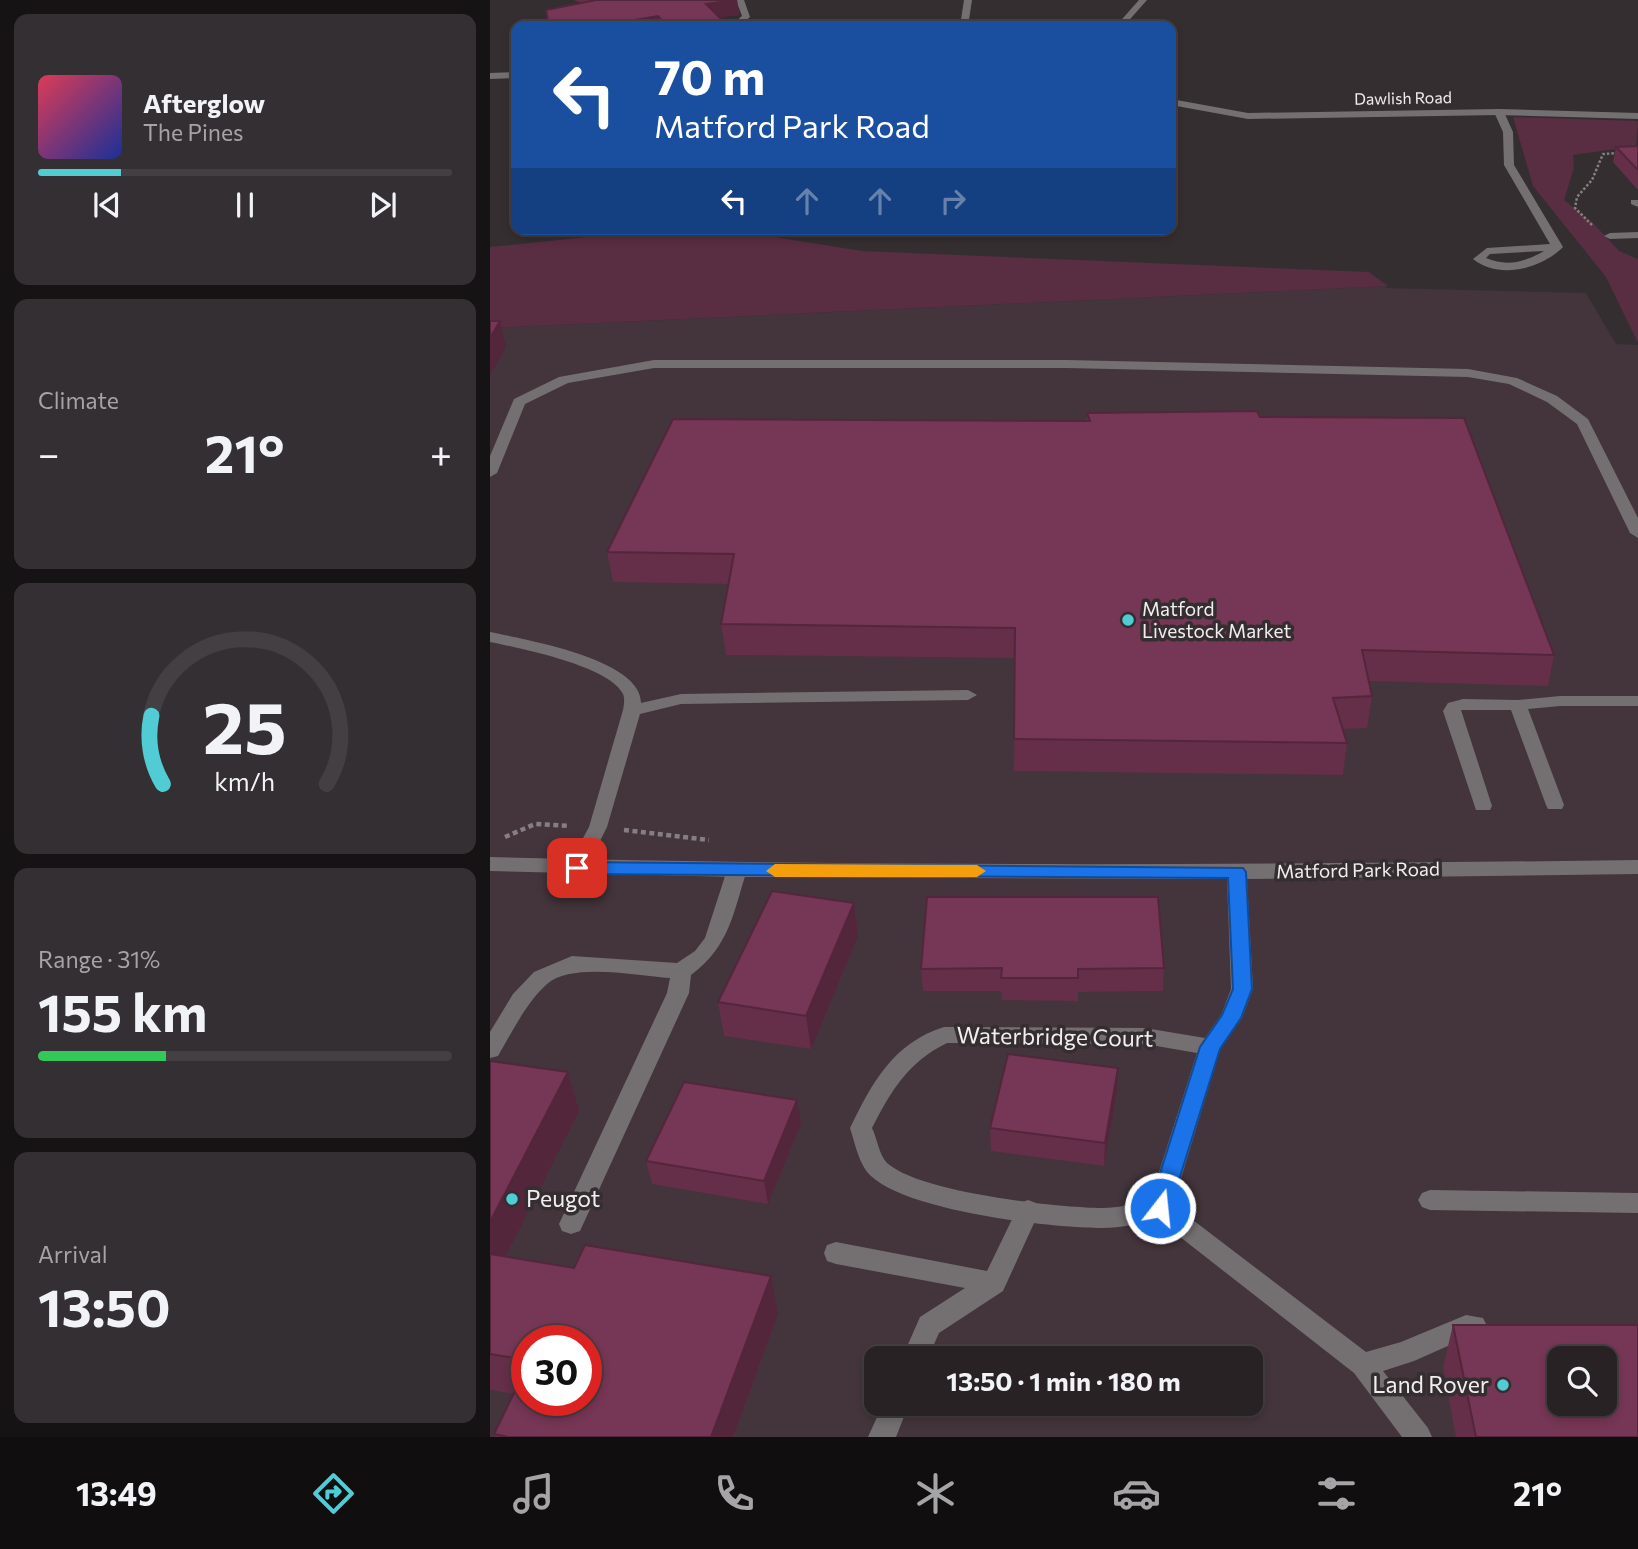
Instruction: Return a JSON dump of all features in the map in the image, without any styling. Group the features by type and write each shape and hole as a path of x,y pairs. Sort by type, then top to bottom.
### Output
{"street":[{"path":"740,0 746,17 741,21"},
{"path":"965,21 968,0"},
{"path":"1125,21 1143,0"},
{"path":"490,76 511,75"},
{"name":"Dawlish Road","path":"1176,103 1248,116 1499,112 1638,116"},
{"path":"1499,112 1508,132 1509,165 1557,247"},
{"path":"1610,236 1638,235"},
{"path":"1557,247 1541,260 1525,265 1504,267 1479,258 1486,251 1557,247"},
{"path":"490,473 519,402 564,380 654,364 1066,363 1468,373 1512,381 1552,399 1583,422 1638,533"},
{"path":"490,637 540,648 608,671 625,683 632,695 632,710 597,827 577,868"},
{"path":"632,710 681,699 968,695"},
{"path":"1483,806 1452,711 1454,707 1462,704 1638,701"},
{"path":"1518,705 1555,804"},
{"name":"Matford Park Road","path":"490,864 737,870 1237,872 1638,867"},
{"path":"490,1050 521,1000 541,977 572,964 681,971 702,956 714,940 737,870"},
{"path":"1237,872 1242,989 1231,1018 1210,1047 1160,1208 1363,1365 1418,1437"},
{"path":"571,1224 678,993 681,971"},
{"name":"Waterbridge Court","path":"1160,1208 1132,1216 1102,1218 961,1200 898,1183 878,1168 861,1128 888,1076 905,1056 921,1044 944,1035 1145,1036 1210,1047"},
{"path":"1430,1200 1638,1203"},
{"path":"920,1346 929,1325 994,1283 1028,1210"},
{"path":"836,1253 994,1283"},
{"path":"1363,1365 1405,1353 1466,1326 1500,1326"},
{"path":"882,1437 891,1416"}],"path":[{"path":"1610,236 1584,220 1575,208 1577,197 1592,180 1602,154 1626,153"}],"shaded area":[{"path":"1513,117 1638,121 1636,146 1573,155 1574,168 1564,200 1593,223 1619,251 1638,259 1638,343 1606,277 1533,186"},
{"path":"606,235 768,235 862,251 1369,272 1388,286 490,328 490,247"},
{"path":"1388,286 1385,288 1586,293 1616,344 1638,345 1638,1437 490,1437 490,328"}],"building":[{"path":"596,0 737,0 706,4 723,21 662,21 658,16 628,21 548,21 546,10"},
{"path":"1638,146 1638,170 1616,147"},
{"path":"490,321 500,321 490,338"},
{"name":"Matford Livestock Market","path":"1257,411 1260,417 1464,418 1554,655 1362,650 1372,696 1333,698 1347,743 1014,739 1015,628 721,624 734,554 607,552 673,419 1090,421 1087,413"},
{"path":"772,891 854,903 806,1016 718,1002"},
{"path":"927,897 1158,897 1164,968 1078,969 1078,978 1001,978 1002,968 921,969"},
{"path":"1008,1054 1118,1068 1105,1143 990,1128"},
{"path":"490,1061 568,1072 490,1222"},
{"path":"684,1082 797,1100 764,1181 646,1161"},
{"path":"585,1245 771,1276 711,1437 508,1437 494,1434 511,1399 511,1416 602,1416 602,1325 511,1325 511,1357 490,1354 490,1254 574,1268"},
{"path":"1453,1325 1638,1325 1638,1437 1476,1437"}],"slow traffic":[{"path":"775,871 977,871"}],"place":[{"name":"Matford Livestock Market","path":"1128,620"},
{"name":"Peugot","path":"512,1199"},
{"name":"Land Rover","path":"1503,1385"}],"route":[{"path":"577,868 1237,872 1242,989 1231,1018 1210,1047 1160,1208"}]}
